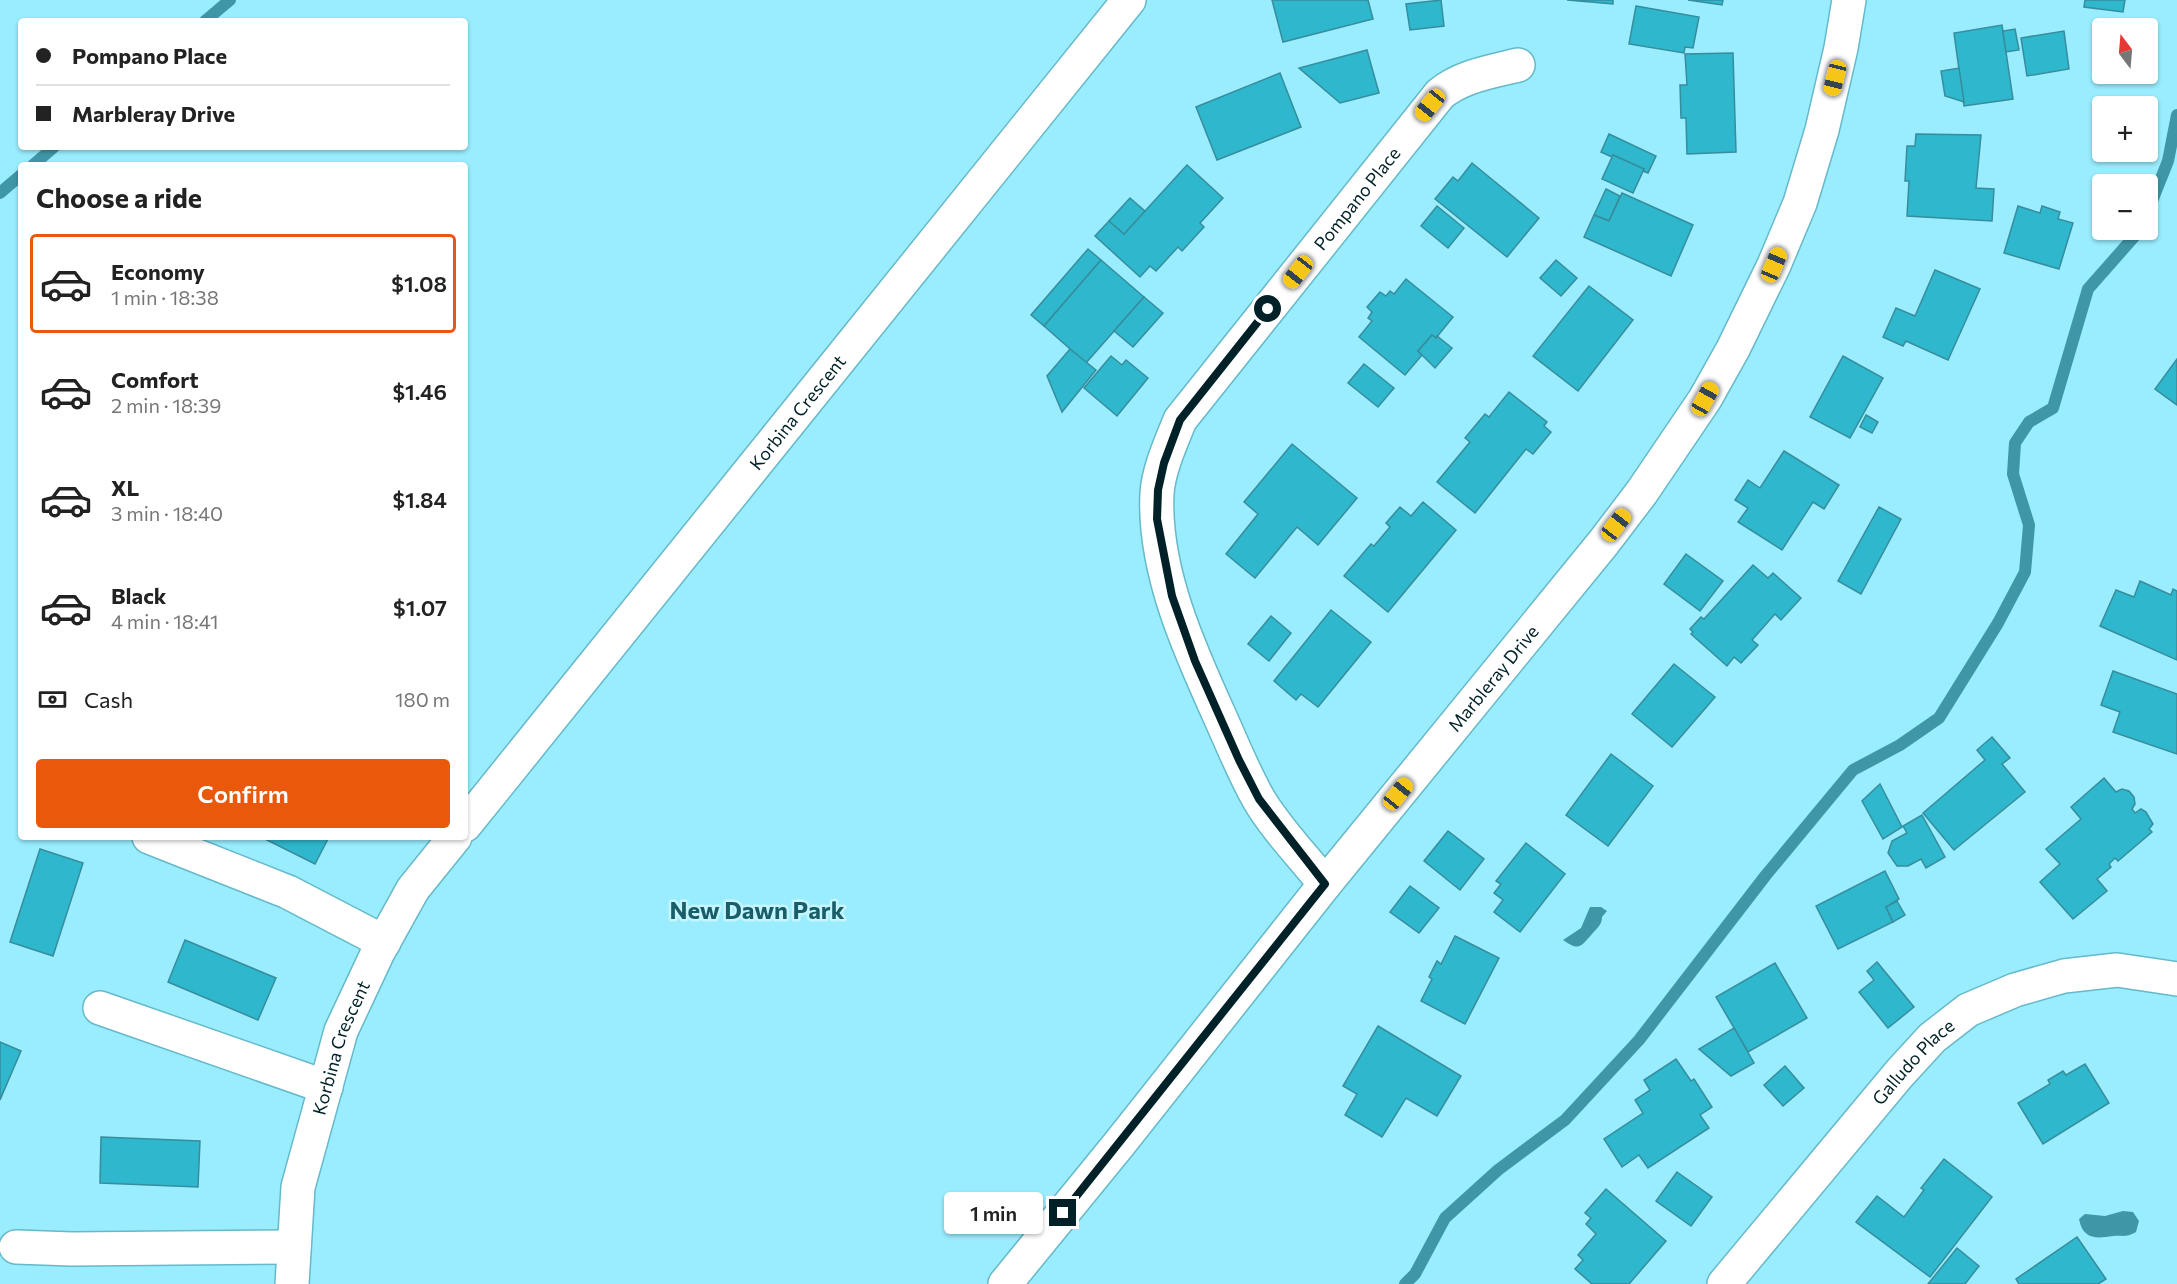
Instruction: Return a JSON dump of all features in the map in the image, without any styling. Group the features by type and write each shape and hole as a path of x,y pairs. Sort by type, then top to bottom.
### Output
{"street":[{"name":"Korbina Crescent","path":"468,821 1129,0"},
{"name":"Marbleray Drive","path":"1005,1284 1325,884 1604,542 1642,492 1705,399 1756,302 1800,202 1835,78 1849,0"},
{"name":"Pompano Place","path":"1325,884 1259,799 1195,661 1172,596 1160,543 1157,519 1158,490 1164,463 1180,420 1440,94 1450,86 1471,77 1518,64"},
{"path":"157,840 288,892 384,942"},
{"name":"Korbina Crescent","path":"292,1284 298,1187 341,1031 384,942 413,889 453,840"},
{"name":"Galludo Place","path":"1724,1284 1899,1074 1932,1038 1968,1010 2015,990 2064,976 2117,970 2177,979"},
{"path":"100,1008 326,1087"},
{"path":"16,1246 84,1249 294,1247"}],"water":[{"path":"1590,907 1601,907 1607,911 1599,926 1580,946 1573,946 1563,940 1581,928"},
{"path":"2123,1211 2133,1212 2139,1221 2136,1232 2127,1236 2091,1236 2083,1231 2079,1219 2085,1214 2105,1216"}],"building":[{"path":"1272,0 1368,0 1373,19 1283,42"},
{"path":"1441,0 1444,26 1410,30 1406,4"},
{"path":"1567,0 1613,0 1613,4"},
{"path":"1688,0 1723,0 1722,5"},
{"path":"2085,0 2125,0 2123,12 2084,7"},
{"path":"1636,6 1699,17 1693,48 1685,47 1684,53 1629,44"},
{"path":"2002,25 2013,99 1964,106 1954,33"},
{"path":"2015,29 2019,50 2006,52 2003,31"},
{"path":"2064,31 2069,69 2027,76 2021,38"},
{"path":"1367,50 1379,93 1340,103 1299,68"},
{"path":"1733,53 1736,152 1687,154 1686,118 1681,118 1680,85 1687,85 1685,54"},
{"path":"1959,68 1964,102 1945,96 1941,71"},
{"path":"1280,73 1301,127 1217,160 1196,107"},
{"path":"1609,134 1656,156 1648,173 1613,155 1612,157 1601,152"},
{"path":"1916,134 1981,135 1976,188 1994,189 1992,221 1907,216 1909,181 1905,181 1907,146 1915,146"},
{"path":"1613,155 1644,169 1633,193 1602,179"},
{"path":"1472,163 1539,218 1507,257 1435,199 1453,177 1458,181"},
{"path":"1187,165 1223,198 1200,223 1204,227 1182,251 1178,247 1156,271 1150,266 1140,277 1095,236 1109,221 1124,234"},
{"path":"1606,189 1620,196 1609,221 1594,215"},
{"path":"1622,193 1693,225 1671,276 1584,237 1594,215 1609,221"},
{"path":"1130,198 1145,211 1124,234 1109,221"},
{"path":"1437,206 1464,228 1448,248 1421,226"},
{"path":"2018,206 2040,213 2042,206 2060,212 2058,219 2073,223 2059,269 2004,253"},
{"path":"1088,249 1101,260 1044,326 1031,315"},
{"path":"1101,260 1144,297 1086,363 1044,326"},
{"path":"1556,260 1577,278 1561,296 1540,278"},
{"path":"1935,270 1980,289 1948,360 1906,341 1903,346 1883,337 1896,308 1915,316"},
{"path":"1406,279 1453,317 1436,338 1432,335 1418,351 1422,355 1405,375 1359,337 1372,321 1368,318 1372,312 1367,307 1380,292 1386,296 1390,291 1394,294"},
{"path":"1589,286 1633,320 1578,391 1533,356"},
{"path":"1144,297 1163,313 1133,347 1114,331"},
{"path":"1432,335 1436,338 1437,336 1452,348 1435,368 1418,351"},
{"path":"1070,349 1096,370 1062,412 1047,376"},
{"path":"1111,356 1122,365 1126,360 1148,378 1117,416 1084,388"},
{"path":"1843,356 1883,378 1850,438 1810,417"},
{"path":"2177,359 2177,405 2155,389"},
{"path":"1364,364 1394,388 1378,407 1348,383"},
{"path":"1509,392 1547,422 1544,426 1551,432 1533,454 1526,449 1475,513 1437,482 1470,442 1465,438 1485,414 1489,417"},
{"path":"1866,415 1878,422 1872,433 1860,427"},
{"path":"1292,444 1357,498 1318,545 1297,527 1255,578 1226,554 1258,514 1244,502"},
{"path":"1784,451 1839,485 1824,509 1813,502 1782,550 1738,522 1748,508 1735,500 1748,480 1760,488"},
{"path":"1423,502 1456,530 1388,612 1344,576 1371,544 1374,546 1390,527 1386,523 1400,507 1411,516"},
{"path":"1879,507 1901,519 1861,594 1838,581"},
{"path":"1686,554 1723,581 1700,611 1664,584"},
{"path":"1753,565 1768,578 1773,573 1801,598 1781,620 1775,614 1752,640 1758,645 1741,663 1734,657 1727,666 1691,634 1693,632 1690,629 1701,617 1704,619"},
{"path":"2140,581 2171,595 2173,589 2177,591 2177,660 2100,626 2116,590 2134,597"},
{"path":"1331,610 1371,642 1318,707 1301,694 1296,700 1274,681"},
{"path":"1271,616 1291,633 1269,661 1248,644"},
{"path":"1674,664 1715,697 1672,747 1632,714"},
{"path":"2113,671 2177,694 2177,754 2113,732 2120,712 2101,705"},
{"path":"1992,737 2010,758 2002,764 2025,792 1954,850 1923,813 1985,760 1977,750"},
{"path":"1611,754 1653,786 1608,846 1566,815"},
{"path":"2104,778 2116,792 2122,789 2129,791 2134,797 2135,804 2132,809 2135,813 2141,809 2146,812 2153,824 2149,829 2152,832 2118,861 2115,858 2109,864 2111,867 2097,879 2107,891 2073,919 2040,882 2060,864 2046,849 2081,819 2071,807"},
{"path":"1880,784 1902,827 1883,839 1862,801"},
{"path":"1922,815 1945,857 1926,868 1921,859 1908,866 1897,866 1888,853 1892,841 1907,833 1903,826"},
{"path":"1448,831 1484,859 1460,890 1424,861"},
{"path":"267,840 327,840 315,864"},
{"path":"1526,843 1565,874 1520,932 1494,912 1503,900 1494,893 1501,884 1496,881"},
{"path":"40,849 83,863 53,956 10,942"},
{"path":"1885,871 1899,899 1886,907 1893,922 1838,949 1816,906"},
{"path":"1410,886 1439,908 1419,933 1390,912"},
{"path":"1897,901 1905,915 1893,922 1886,907"},
{"path":"1455,936 1499,958 1465,1024 1421,1001 1432,979 1429,977 1437,961 1441,964"},
{"path":"185,940 276,978 258,1020 168,982"},
{"path":"1877,962 1914,1007 1888,1028 1859,992 1874,980 1867,971"},
{"path":"1775,963 1807,1018 1748,1052 1716,997"},
{"path":"1378,1026 1461,1076 1437,1116 1406,1098 1382,1137 1345,1115 1357,1094 1343,1086"},
{"path":"1734,1028 1754,1063 1731,1076 1699,1049"},
{"path":"0,1042 21,1051 0,1100"},
{"path":"1676,1059 1691,1081 1694,1079 1712,1107 1700,1115 1709,1128 1648,1168 1639,1155 1622,1167 1604,1139 1643,1113 1635,1100 1650,1090 1644,1080"},
{"path":"2085,1064 2109,1103 2043,1144 2018,1103 2050,1084 2048,1080 2063,1071 2066,1075"},
{"path":"1785,1066 1804,1088 1783,1106 1764,1085"},
{"path":"101,1137 200,1141 198,1187 100,1183"},
{"path":"1944,1159 1992,1197 1930,1277 1856,1222 1877,1196 1904,1217 1924,1190 1921,1188"},
{"path":"1677,1172 1712,1197 1691,1226 1656,1201"},
{"path":"1606,1189 1666,1241 1629,1284 1592,1284 1575,1269 1583,1260 1578,1255 1596,1234 1586,1224 1591,1218 1585,1213"},
{"path":"2077,1237 2106,1279 2098,1284 2019,1284 2016,1279"},
{"path":"1957,1248 1979,1266 1965,1284 1928,1284"}],"waterway":[{"path":"209,18 230,0"},
{"path":"2158,186 2168,161 2177,115"},
{"path":"36,162 50,150"},
{"path":"0,193 18,178"},
{"path":"1405,1284 1415,1274 1445,1218 1498,1170 1565,1120 1639,1040 1766,875 1853,770 1900,745 1939,718 1998,623 2025,572 2029,525 2013,474 2015,443 2029,422 2053,408 2088,289 2131,240"}],"district":[{"name":"New Dawn Park","path":"757,909"}],"route":[{"path":"1063,1213 1325,884 1259,799 1239,760 1195,661 1172,596 1157,519 1158,490 1164,463 1180,420 1268,309"}]}
